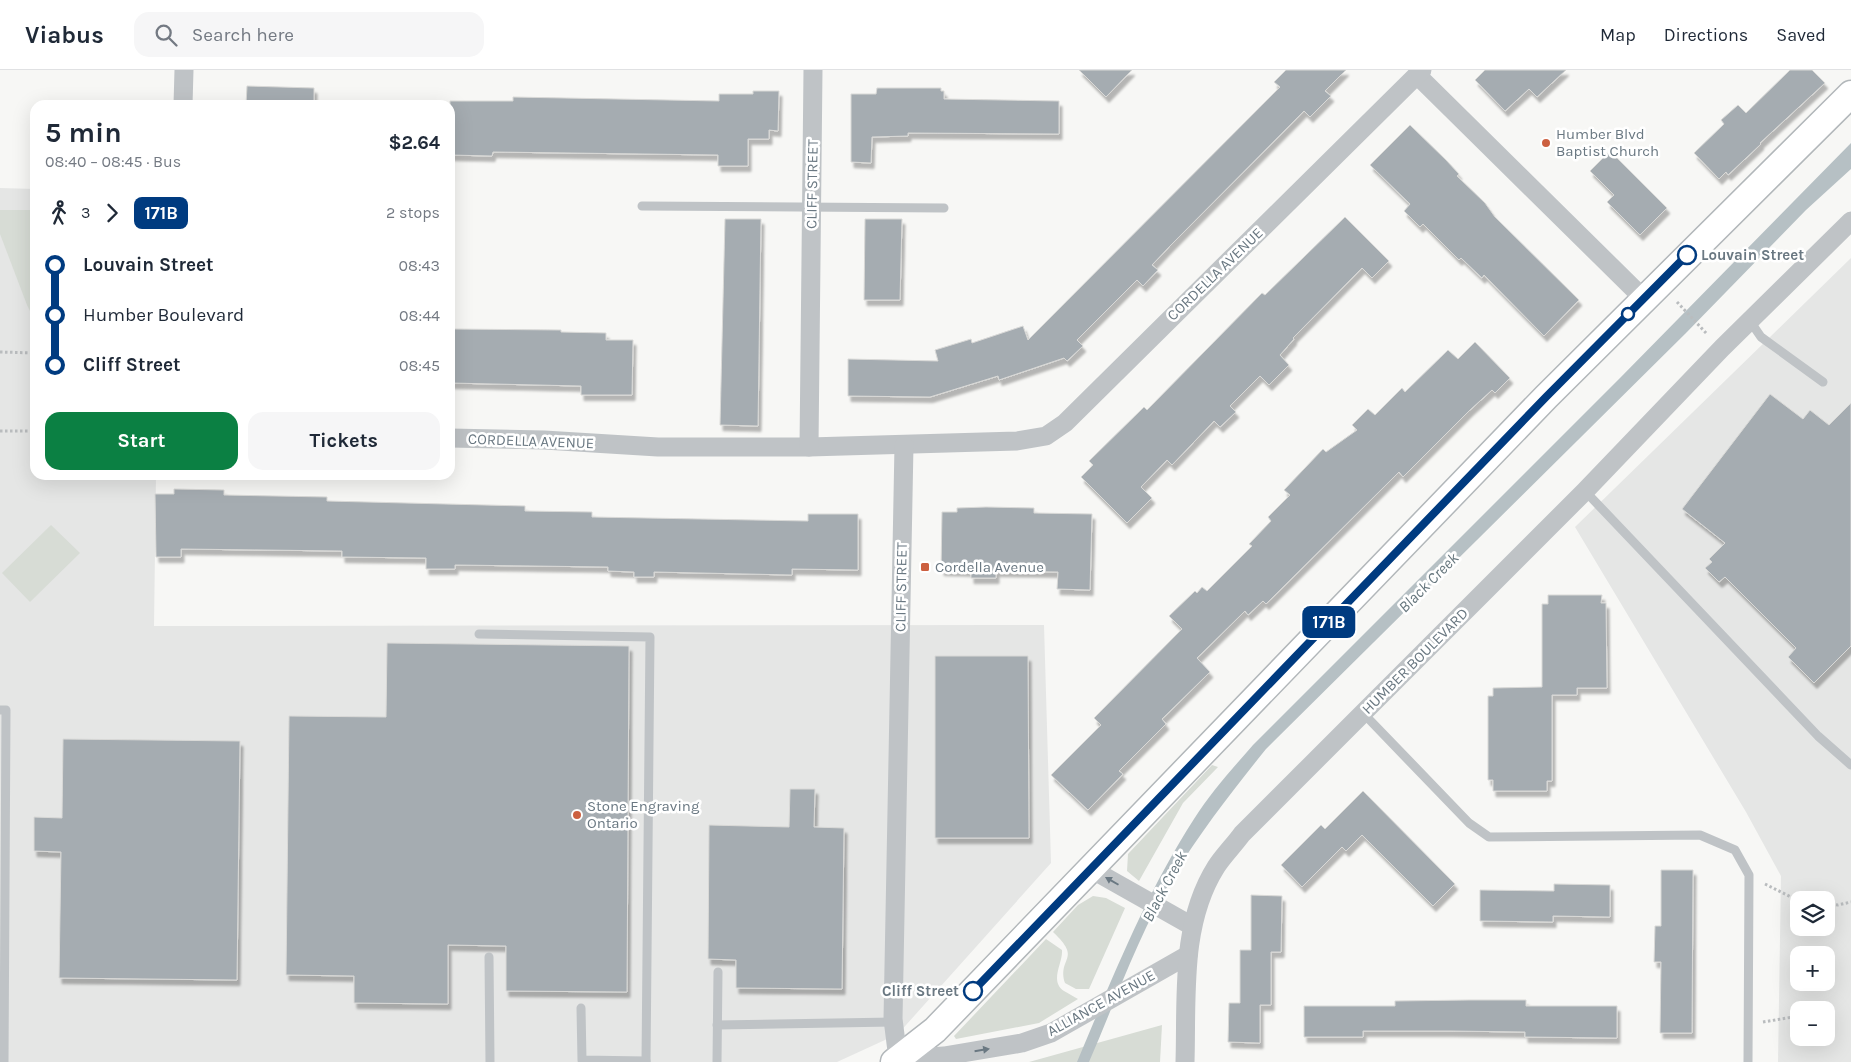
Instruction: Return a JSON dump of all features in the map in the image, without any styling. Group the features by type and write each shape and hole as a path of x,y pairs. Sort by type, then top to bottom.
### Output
{"street":[{"path":"183,100 184,70"},
{"name":"CLIFF STREET","path":"809,447 813,70"},
{"path":"1420,72 1643,298"},
{"name":"CORDELLA AVENUE","path":"455,438 544,440 658,447 809,447 1017,441 1046,436 1066,423 1420,72"},
{"path":"896,1060 934,1030 1643,298 1851,94"},
{"name":"HUMBER BOULEVARD","path":"1185,1062 1188,955 1192,926 1202,897 1221,861 1242,834 1585,491 1750,321 1851,221"},
{"name":"CLIFF STREET","path":"896,1060 893,1022 904,445"},
{"path":"1091,869 1192,926"},
{"name":"ALLIANCE AVENUE","path":"896,1060 944,1056 1022,1043 1051,1033 1188,955"}],"lane":[{"path":"642,206 944,208"},
{"path":"1750,321 1762,337 1823,382"},
{"path":"1585,491 1818,736 1851,765"},
{"path":"479,634 650,637 646,1061 582,1060 581,1008"},
{"path":"0,710 6,710 2,1021 4,1062"},
{"path":"1363,713 1469,823 1489,837 1700,835 1735,850 1750,875 1750,1024 1748,1062"},
{"path":"490,957 490,1062"},
{"path":"717,1062 718,972"},
{"path":"717,1025 893,1022"}],"path":[{"path":"1674,298 1708,334"},
{"path":"0,352 30,353"},
{"path":"0,431 30,432"},
{"path":"1750,875 1790,896"},
{"path":"1835,905 1851,902"},
{"path":"1750,1024 1790,1017"}],"shaded area":[{"path":"0,188 30,189 30,480 156,480 154,626 1044,625 1051,863 898,1034 837,1062 0,1062"},
{"path":"0,210 30,210 30,311 27,305 0,234"},
{"path":"1851,258 1851,1062 1778,1062 1781,876 1746,812 1575,527"},
{"path":"51,525 80,553 30,602 2,573"},
{"path":"1212,765 1218,767 1183,803 1139,881 1127,871 1128,854"},
{"path":"1093,896 1106,898 1125,908 1089,989 1076,989 1065,983 1063,974 1068,954 1062,941 1053,932 1078,905"},
{"path":"1046,939 1062,950 1057,977 1060,987 1078,999 1039,1023 956,1039 954,1036"},
{"path":"1162,1025 1160,1062 1029,1062"}],"water":[{"name":"Black Creek","path":"1851,143 1851,169 1806,210 1686,333 1266,749 1218,810 1174,875 1139,943 1089,1062 1077,1062 1130,938 1160,877 1201,809 1230,771 1253,745 1621,377"}],"building":[{"path":"1079,70 1132,70 1106,97"},
{"path":"1286,70 1346,70 1325,91 1331,96 1310,117 1304,111 1152,265 1158,270 1143,286 1137,280 1077,340 1083,346 1067,361 1064,358 999,380 998,376 930,397 848,396 848,359 938,361 935,350 971,339 972,343 1023,326 1028,340 1280,87 1274,82"},
{"path":"1485,70 1566,70 1537,97 1529,89 1505,111 1475,80"},
{"path":"1790,70 1812,70 1825,83 1728,175 1726,172 1719,179 1694,153 1724,124 1721,120 1738,105 1746,113"},
{"path":"247,86 314,88 314,100 246,100"},
{"path":"877,88 941,88 941,91 944,91 944,99 1059,101 1059,134 908,133 908,136 872,137 871,163 851,162 851,94 876,94"},
{"path":"753,91 779,91 778,131 769,130 769,139 748,139 748,166 718,166 718,155 493,152 492,156 455,155 455,101 513,101 513,97 719,101 719,94 753,94"},
{"path":"1410,125 1459,174 1457,176 1485,203 1495,217 1579,300 1544,336 1484,275 1482,278 1461,258 1459,260 1423,224 1420,227 1404,211 1410,204 1370,165"},
{"path":"1610,151 1667,208 1640,235 1607,202 1614,195 1590,171"},
{"path":"1345,217 1389,261 1372,278 1362,268 1293,338 1280,355 1289,365 1269,385 1260,376 1230,406 1236,412 1220,427 1214,421 1172,465 1167,460 1141,487 1152,498 1127,523 1081,477 1093,465 1089,461 1144,407 1147,410 1262,293 1265,295"},
{"path":"725,219 761,219 758,426 720,425"},
{"path":"865,219 902,219 900,300 864,300"},
{"path":"455,329 561,330 561,332 606,333 606,340 633,340 632,395 581,395 581,386 455,383"},
{"path":"1475,342 1510,378 1495,393 1492,390 1470,410 1403,477 1399,472 1266,604 1263,601 1248,615 1245,611 1197,658 1210,672 1162,719 1166,724 1119,771 1123,774 1088,810 1051,775 1101,725 1094,718 1182,629 1169,616 1195,591 1197,593 1202,587 1207,591 1252,546 1249,544 1271,521 1268,517 1290,495 1284,490 1323,449 1326,452 1357,430 1352,425 1368,409 1375,415 1402,388 1405,392 1448,350 1458,359"},
{"path":"1770,394 1803,419 1810,410 1829,425 1851,403 1851,646 1814,683 1788,657 1796,648 1725,577 1719,582 1705,568 1712,562 1709,559 1725,543 1682,509"},
{"path":"174,489 224,490 224,495 327,497 327,501 525,506 525,511 592,512 592,517 808,521 808,514 858,514 858,570 792,569 792,575 654,572 654,577 634,577 634,572 608,571 608,567 455,565 455,569 426,569 426,558 342,557 342,551 181,549 181,557 156,557 155,494 174,494"},
{"path":"957,508 1034,508 1034,513 1092,514 1090,590 1057,589 1058,572 996,571 996,578 971,578 971,571 941,570 942,512 957,512"},
{"path":"1548,595 1602,595 1601,603 1606,603 1607,688 1577,688 1577,695 1552,695 1552,781 1547,781 1547,791 1493,791 1493,780 1488,780 1488,696 1493,696 1493,688 1542,687 1542,604 1548,604"},
{"path":"387,643 629,646 627,992 506,991 506,946 448,945 448,1004 354,1003 354,976 286,975 289,716 386,717"},
{"path":"935,656 1028,656 1029,838 935,838"},
{"path":"63,739 240,741 237,980 59,978 61,852 34,851 34,817 62,818"},
{"path":"790,789 815,789 814,827 844,828 842,989 736,988 736,960 708,959 709,825 789,827"},
{"path":"1363,791 1455,884 1433,906 1362,835 1346,851 1342,847 1302,887 1281,865 1321,825 1325,829"},
{"path":"1661,870 1693,870 1692,1033 1660,1033 1661,962 1654,962 1655,926 1661,926"},
{"path":"1554,884 1610,885 1610,917 1553,916 1553,922 1480,921 1480,890 1554,891"},
{"path":"1251,895 1282,896 1281,952 1271,952 1271,1005 1260,1005 1260,1043 1228,1042 1229,1003 1240,1003 1240,950 1251,950"},
{"path":"1526,1000 1526,1006 1617,1006 1617,1038 1525,1037 1525,1032 1451,1031 1363,1031 1363,1037 1304,1037 1304,1006 1395,1006 1395,1001"}],"bus line":[{"name":"171B","path":"973,991 1546,397 1687,255"}],"place":[{"name":"Humber Blvd Baptist Church","path":"1546,143"},
{"name":"Louvain Street","path":"1687,255"},
{"name":"Cordella Avenue","path":"925,567"},
{"name":"Stone Engraving Ontario","path":"577,815"},
{"name":"Cliff Street","path":"973,991"}]}
